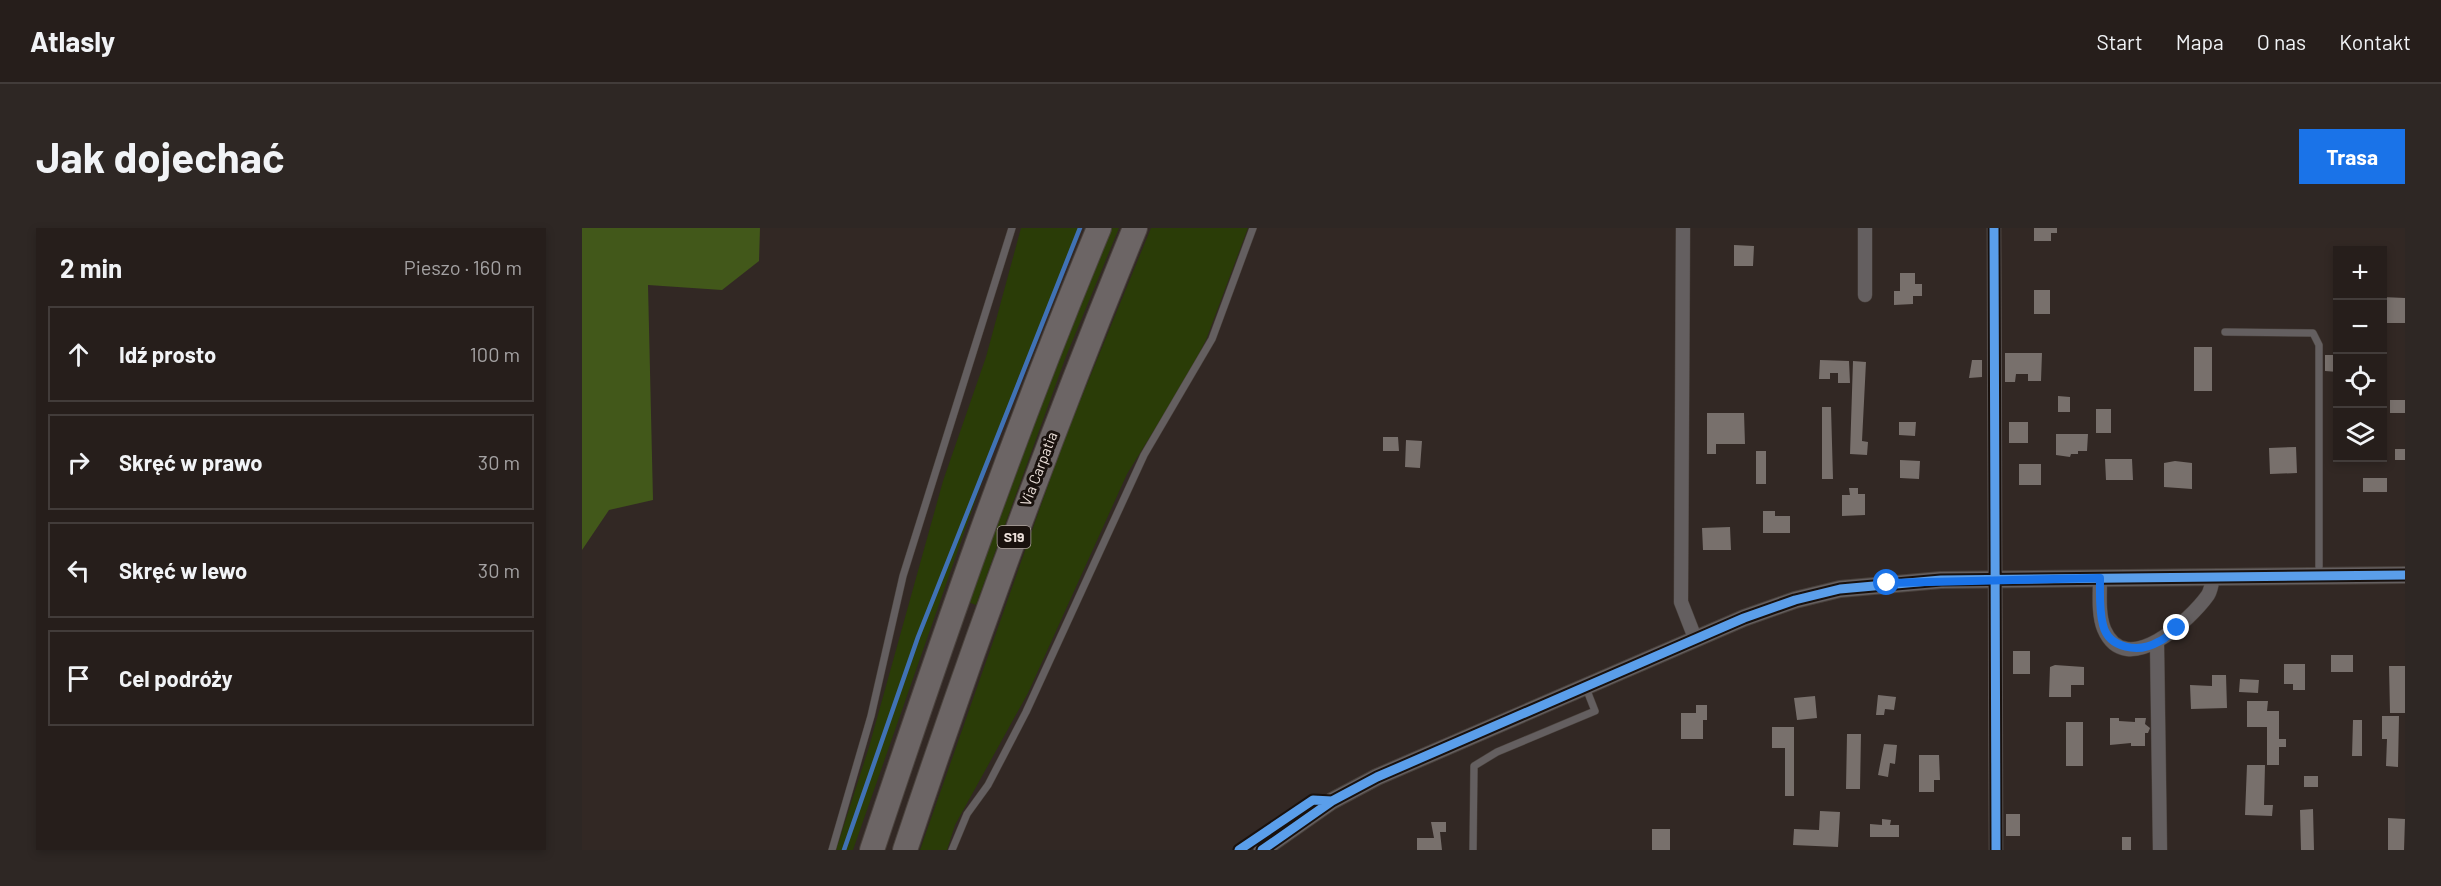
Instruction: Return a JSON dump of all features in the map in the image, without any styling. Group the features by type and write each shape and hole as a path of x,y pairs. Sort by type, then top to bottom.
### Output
{"highway":[{"name":"S19","path":"872,850 941,642 1046,355 1099,228"},
{"name":"Via Carpatia","path":"905,850 975,640 1077,368 1135,228"}],"street":[{"path":"1683,228 1682,602 1695,638"},
{"path":"1865,228 1865,295"},
{"path":"1994,228 1996,850"},
{"path":"1262,850 1332,801 1377,777 1695,638 1795,600 1840,589 1887,583 1995,579 2405,575"},
{"path":"2100,578 2104,628 2110,639 2123,647 2138,648 2157,643 2177,628 2210,593 2213,577"},
{"path":"2157,643 2160,850"}],"lane":[{"path":"832,850 870,716 903,576 1012,228"},
{"path":"952,850 967,814 988,786 1026,712 1144,454 1212,339 1253,228"},
{"path":"2225,332 2313,333 2319,345 2319,576"},
{"path":"1473,850 1474,766 1497,752 1595,711 1585,686"}],"green space":[{"path":"582,228 760,228 759,261 722,290 648,285 653,500 609,510 582,550"},
{"path":"1021,228 1082,228 1019,376 853,850 836,850 869,747 943,481 986,357"},
{"path":"1110,228 1119,228 1065,359 976,605 968,602 1057,360"},
{"path":"1151,228 1248,228 1206,340 1185,380 1127,474 1028,693 955,825 947,850 920,850 1062,445"}],"building":[{"path":"2034,228 2057,228 2057,233 2051,233 2051,241 2034,241"},
{"path":"1734,245 1754,246 1753,266 1734,266"},
{"path":"1900,273 1915,273 1915,284 1922,284 1922,296 1913,296 1913,304 1894,305 1894,291 1900,291"},
{"path":"2034,290 2050,290 2050,314 2034,314"},
{"path":"2387,297 2405,298 2405,323 2387,323"},
{"path":"2194,347 2212,347 2212,391 2194,391"},
{"path":"2005,353 2042,353 2041,381 2028,381 2028,374 2016,374 2015,382 2005,382"},
{"path":"2325,355 2333,355 2333,372 2325,371"},
{"path":"1820,360 1849,361 1850,383 1838,383 1838,373 1830,373 1830,379 1819,379"},
{"path":"1972,360 1982,360 1982,377 1969,378"},
{"path":"1853,361 1866,362 1862,441 1868,442 1867,455 1850,454"},
{"path":"2058,396 2070,397 2070,412 2058,412"},
{"path":"2390,400 2405,400 2405,413 2390,413"},
{"path":"1822,407 1831,407 1833,479 1822,479"},
{"path":"2096,409 2111,409 2111,433 2096,433"},
{"path":"1707,413 1744,413 1745,444 1716,444 1716,454 1707,454"},
{"path":"1899,422 1916,422 1915,436 1899,435"},
{"path":"2009,422 2028,422 2028,443 2009,443"},
{"path":"2056,434 2088,434 2087,451 2078,451 2078,454 2071,454 2070,457 2056,455"},
{"path":"1383,437 1398,437 1399,451 1383,451"},
{"path":"1406,440 1422,441 1420,468 1405,467"},
{"path":"2296,447 2297,473 2270,474 2269,448"},
{"path":"2395,449 2405,449 2405,460 2395,460"},
{"path":"1756,451 1766,451 1766,484 1756,484"},
{"path":"2105,459 2132,459 2133,480 2106,480"},
{"path":"1900,460 1920,461 1919,479 1900,478"},
{"path":"2175,461 2192,463 2192,489 2164,487 2164,463"},
{"path":"2019,464 2041,464 2041,485 2019,485"},
{"path":"2363,478 2387,478 2387,492 2363,492"},
{"path":"1849,488 1858,488 1858,494 1865,494 1865,515 1842,516 1842,495 1850,495"},
{"path":"1763,511 1775,511 1775,516 1790,516 1790,533 1763,533"},
{"path":"1730,527 1731,550 1703,550 1702,528"},
{"path":"2013,651 2030,651 2030,674 2013,674"},
{"path":"2331,655 2353,655 2353,672 2331,672"},
{"path":"2284,664 2305,664 2305,690 2293,690 2293,684 2284,684"},
{"path":"2055,665 2084,667 2084,685 2071,685 2071,697 2049,697 2050,667"},
{"path":"2389,666 2405,666 2405,713 2390,713"},
{"path":"2212,675 2226,675 2227,708 2191,709 2190,685 2212,686"},
{"path":"2240,679 2259,680 2258,693 2239,692"},
{"path":"1878,695 1896,697 1894,710 1885,709 1884,715 1876,715"},
{"path":"1815,696 1817,718 1797,720 1794,698"},
{"path":"2247,701 2268,701 2267,711 2279,711 2279,739 2286,739 2286,747 2279,747 2279,765 2267,765 2267,727 2247,727"},
{"path":"1696,705 1707,705 1707,720 1703,720 1703,739 1681,739 1681,713 1696,713"},
{"path":"2382,716 2399,716 2398,767 2386,766 2387,739 2382,739"},
{"path":"2110,718 2135,722 2135,718 2146,718 2145,724 2150,728 2148,733 2145,733 2145,746 2131,746 2131,743 2110,745"},
{"path":"2353,720 2362,720 2362,756 2352,756"},
{"path":"2066,722 2083,722 2083,766 2066,766"},
{"path":"1772,727 1794,727 1794,796 1785,796 1785,748 1772,748"},
{"path":"1847,734 1861,734 1860,789 1846,789"},
{"path":"1884,744 1897,745 1895,764 1890,763 1888,777 1878,775"},
{"path":"1919,755 1939,755 1940,780 1934,780 1934,792 1919,792"},
{"path":"2247,765 2265,765 2264,805 2273,805 2272,816 2245,815"},
{"path":"2304,776 2318,776 2318,787 2304,787"},
{"path":"2313,809 2314,850 2301,850 2300,810"},
{"path":"1820,811 1840,812 1838,847 1793,845 1794,829 1819,830"},
{"path":"2006,814 2020,814 2020,836 2006,836"},
{"path":"2388,818 2405,819 2404,850 2388,850"},
{"path":"1882,819 1891,820 1890,825 1899,825 1899,837 1870,837 1870,824 1882,825"},
{"path":"1431,822 1446,822 1446,832 1440,832 1442,850 1417,850 1417,838 1434,838"},
{"path":"1652,829 1670,829 1670,850 1652,850"},
{"path":"2122,837 2131,837 2131,850 2122,850"}],"waterway":[{"path":"844,850 918,637 1080,228"}],"cycle path":[{"path":"1994,228 1996,850"},
{"path":"1262,850 1332,801 1377,777 1744,618 1795,600 1840,589 1941,580 2405,575"},
{"path":"1239,850 1313,800 1332,801"}],"route":[{"path":"1887,583 2100,578 2101,611 2104,628 2110,639 2123,647 2138,648 2157,643 2177,628"}]}
